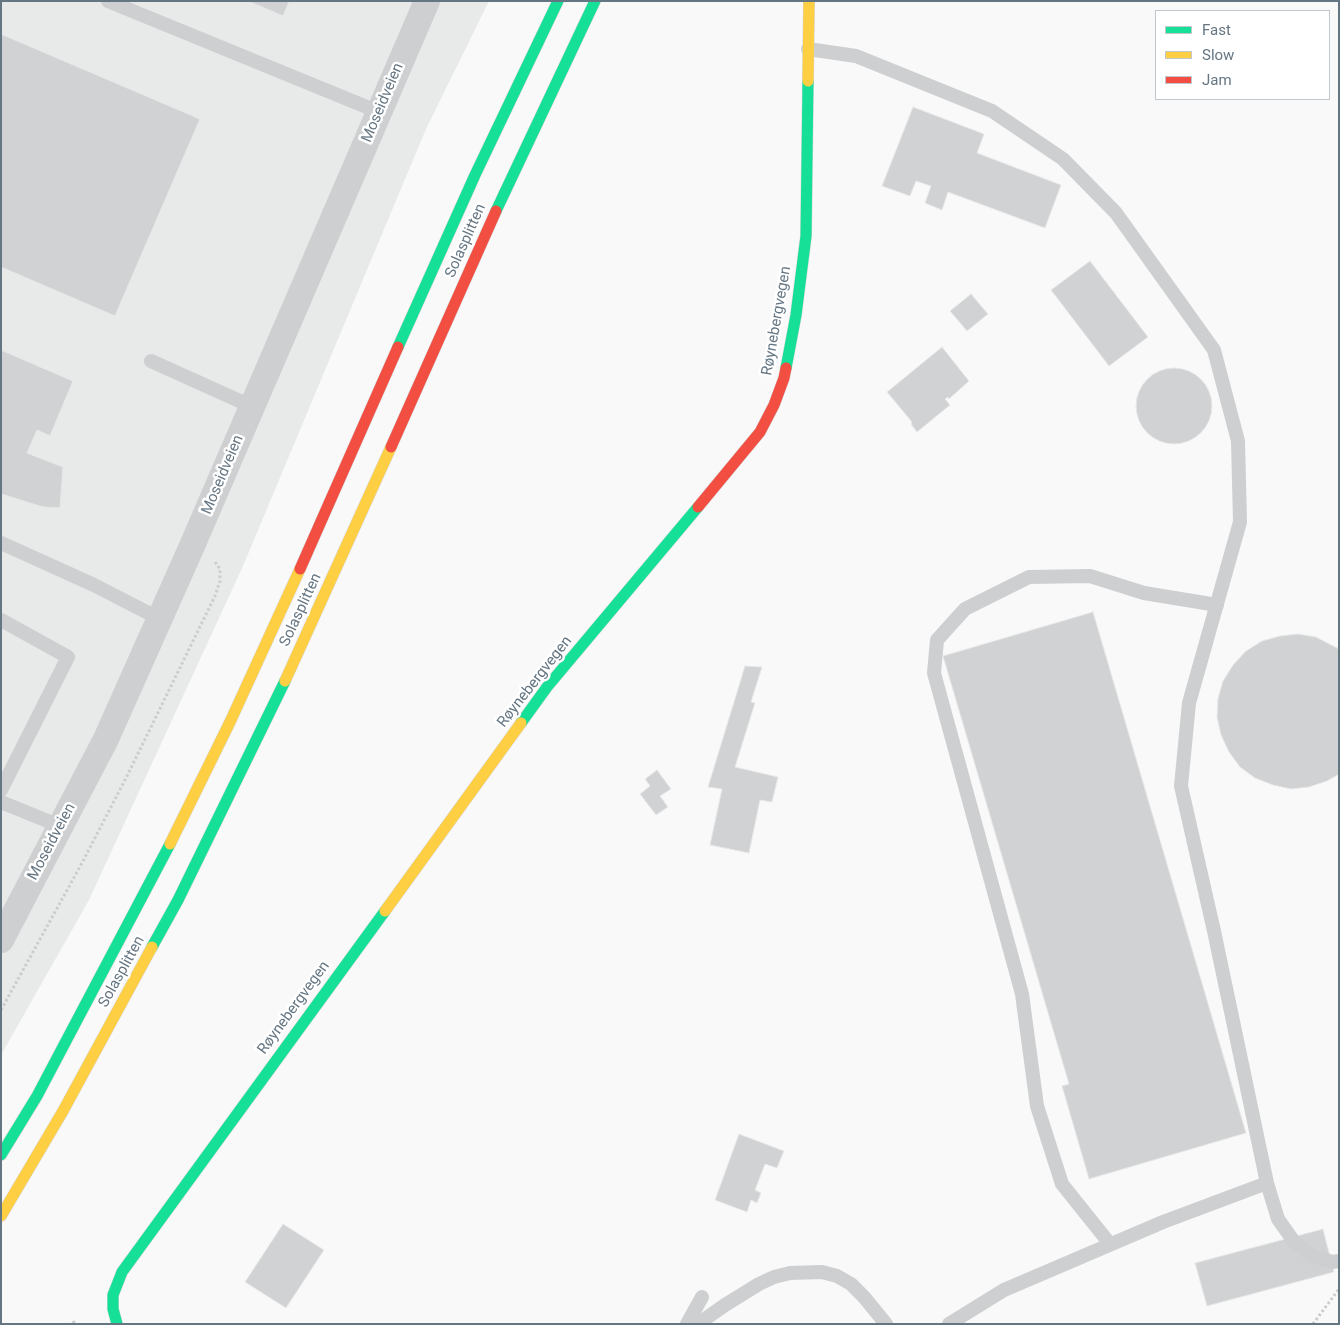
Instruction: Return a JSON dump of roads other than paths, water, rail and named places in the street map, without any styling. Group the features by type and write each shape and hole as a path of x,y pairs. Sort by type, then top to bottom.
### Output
{"main road":[{"name":"Solasplitten","path":"1,1155 37,1096 148,887 230,722 475,175 558,1"},
{"name":"Solasplitten","path":"1,1216 64,1111 173,909 262,732 506,188 595,1"},
{"name":"Røynebergvegen","path":"118,1324 113,1309 112,1295 122,1272 224,1130 547,687 676,535 760,432 774,405 784,378 806,236 809,1"}],"street":[{"name":"Moseidveien","path":"1,940 106,739 253,407 427,1"}],"lane":[{"path":"108,1 379,112"},
{"path":"808,49 856,56 992,111 1063,159 1116,213 1214,350 1238,441 1240,522 1189,703 1181,786 1216,940 1267,1183 1278,1220 1295,1242 1312,1256 1332,1262 1339,1261"},
{"path":"151,361 253,407"},
{"path":"1,543 94,585 160,619"},
{"path":"1110,1244 1062,1184 1037,1106 1022,994 934,673 937,640 965,609 1029,577 1090,576 1144,593 1217,605"},
{"path":"1,620 68,657 1,790"},
{"path":"1,802 60,826"},
{"path":"949,1324 1004,1290 1163,1222 1267,1183"},
{"path":"698,1324 734,1299 774,1277 815,1272 837,1276 851,1284 886,1324"},
{"path":"687,1324 702,1297"}]}
